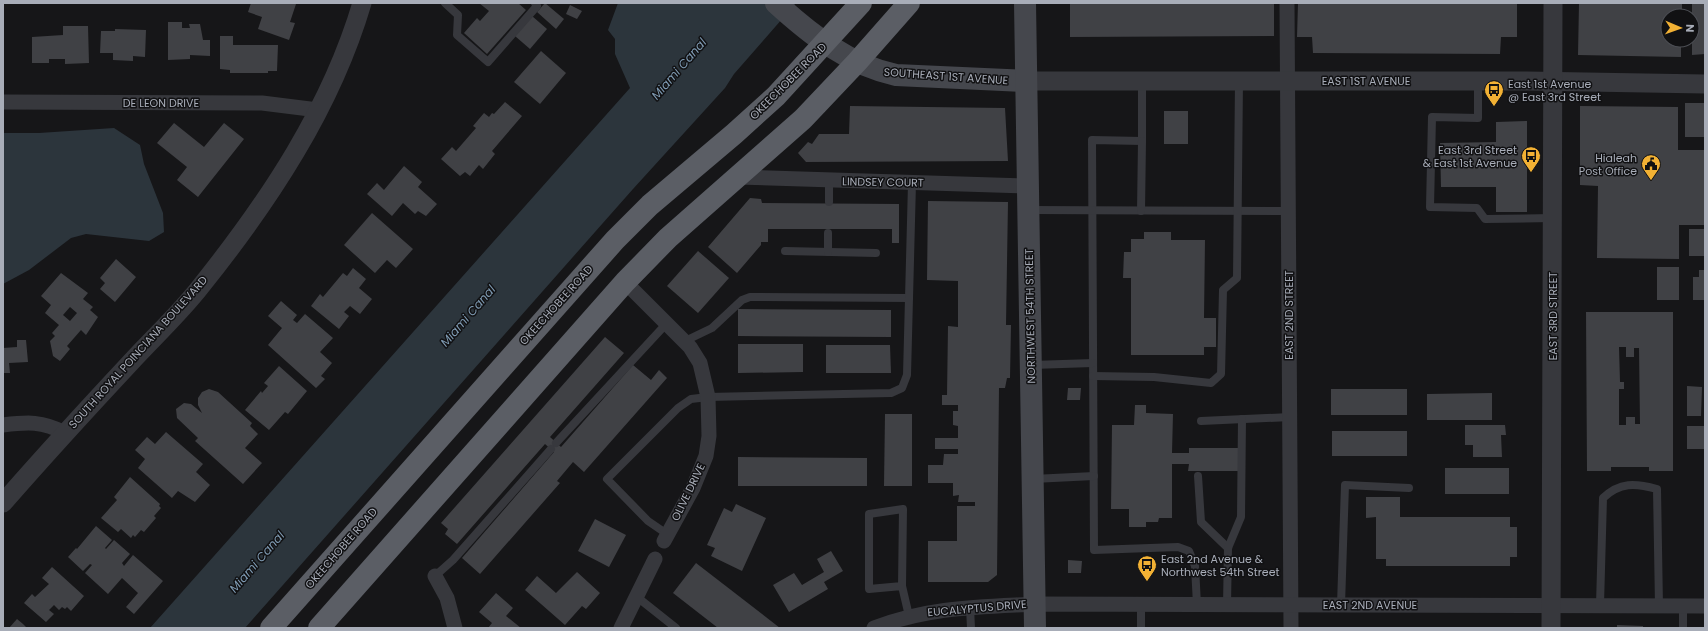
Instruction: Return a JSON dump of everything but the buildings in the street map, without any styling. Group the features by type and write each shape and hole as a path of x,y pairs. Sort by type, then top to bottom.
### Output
{"highway":[{"name":"OKEECHOBEE ROAD","path":"270,628 615,240 650,204 734,134 776,96 826,44 861,3"},
{"path":"319,628 625,282 668,238 803,119 857,62 909,3"}],"main road":[{"name":"NORTHWEST 54TH STREET","path":"1025,3 1035,628"},
{"name":"SOUTHEAST 1ST AVENUE","path":"783,10 826,44 857,62 878,71 896,75 1026,81"}],"street":[{"name":"SOUTH ROYAL POINCIANA BOULEVARD","path":"3,503 65,433 200,287 269,194 318,110 338,70 362,3"},
{"name":"EAST 2ND STREET","path":"1288,3 1291,628"},
{"name":"EAST 3RD STREET","path":"1551,628 1553,3"},
{"name":"EAST 1ST AVENUE","path":"1026,81 1553,81 1705,84"},
{"name":"DE LEON DRIVE","path":"3,102 262,103 318,110"},
{"name":"LINDSEY COURT","path":"738,177 1028,186"},
{"name":"OLIVE DRIVE","path":"625,282 685,341 700,363 708,397 710,436 706,456 693,488 666,538"},
{"path":"3,425 39,423 50,425 65,433"},
{"path":"621,628 655,559"},
{"path":"435,576 447,598 455,628"},
{"name":"EAST 2ND AVENUE","path":"1035,604 1705,606"},
{"name":"EUCALYPTUS DRIVE","path":"874,628 909,616 949,608 1035,604"}],"lane":[{"path":"445,3 458,14 457,35 488,62 537,6 535,3"},
{"path":"1141,211 1142,81"},
{"path":"1093,376 1154,377 1211,383 1221,374 1223,290 1237,278 1238,81"},
{"path":"1478,81 1478,118 1432,117 1430,207 1477,208 1485,219 1553,218"},
{"path":"1142,141 1092,140 1091,211 1094,550 1178,547 1189,551 1195,566 1197,605"},
{"path":"829,181 829,202"},
{"path":"666,538 607,479 678,408 691,399 708,397 891,393 902,388 907,376 912,183"},
{"path":"1028,210 1288,211"},
{"path":"828,233 828,252"},
{"path":"785,251 876,252"},
{"path":"685,341 712,328 742,300 750,297 909,298"},
{"path":"435,576 453,560 553,446 666,323"},
{"path":"1031,365 1093,363"},
{"path":"1201,421 1290,417"},
{"path":"1227,605 1228,548 1241,517 1242,419"},
{"path":"1032,478 1094,476"},
{"path":"1198,476 1201,522 1228,548"},
{"path":"1600,605 1603,498 1613,489 1639,484 1657,489 1659,606"},
{"path":"1341,605 1345,485 1409,488"},
{"path":"902,586 869,590 869,514 903,509 902,586 909,616"},
{"path":"636,597 676,628"},
{"path":"1141,604 1141,628"},
{"path":"1682,606 1683,628"},
{"path":"970,607 971,628"}],"water":[{"name":"Miami Canal","path":"618,3 796,3 734,74 725,88 633,189 245,628 150,628 630,88 615,54 615,39 608,30"},
{"path":"114,128 140,145 144,164 163,213 164,232 149,241 86,234 71,238 29,270 3,284 3,133 39,133"}],"place":[{"name":"East 1st Avenue @ East 3rd Street","path":"1494,107"},
{"name":"East 3rd Street & East 1st Avenue","path":"1531,173"},
{"name":"Hialeah Post Office","path":"1651,181"},
{"name":"East 2nd Avenue & Northwest 54th Street","path":"1147,582"}]}
